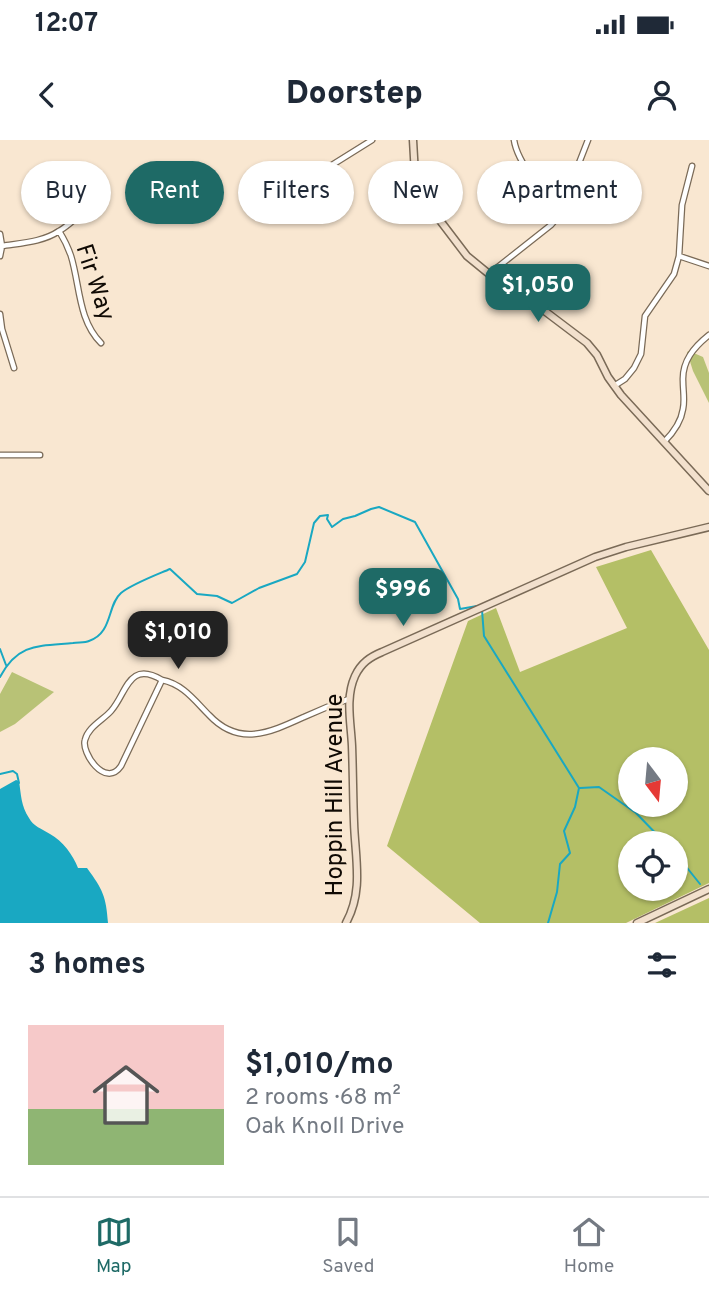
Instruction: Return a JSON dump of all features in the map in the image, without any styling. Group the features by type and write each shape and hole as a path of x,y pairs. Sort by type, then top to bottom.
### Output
{"street":[{"path":"338,161 372,140"},
{"path":"413,140 415,175 424,198 467,256 488,275 587,343 614,386 709,491"},
{"path":"513,140 521,161"},
{"path":"580,161 588,140"},
{"path":"614,386 625,379 634,368 641,354 645,316 674,274 679,256 682,205 692,166"},
{"path":"2,246 45,237 68,224"},
{"path":"488,275 552,224"},
{"name":"Fir Way","path":"59,231 71,257 86,321 92,334 101,343"},
{"path":"0,234 0,256"},
{"path":"679,256 709,266"},
{"path":"0,314 14,368"},
{"path":"663,443 674,431 682,414 683,377 688,359 696,346 709,335"},
{"path":"0,455 40,455"},
{"name":"Hoppin Hill Avenue","path":"346,923 354,907 357,849 349,699 355,676 364,662 595,557 709,527"},
{"path":"162,680 119,770 111,774 103,772 85,750 86,735 113,710 130,679 139,675 156,676 176,684 229,732 249,735 273,731 349,699"},
{"path":"637,923 709,889"}],"green space":[{"path":"687,352 703,357 709,373 709,403 693,371"},
{"path":"651,550 709,650 709,883 688,893 688,831 618,831 618,901 672,901 626,923 480,923 387,846 468,621 496,608 520,672 627,628 596,567"},
{"path":"12,672 54,692 15,724 0,732 0,694"},
{"path":"709,898 709,923 655,923"}],"water":[{"path":"19,781 23,804 31,821 59,840 78,868 87,868 97,882 105,900 108,923 0,923 0,789"}],"waterway":[{"path":"0,677 14,658 31,648 86,642 97,637 106,625 113,604 121,593 144,580 170,569 197,594 217,596 232,603 259,588 297,574 305,562 314,523 320,516 328,515 327,519 332,527 343,519 379,507 415,522 458,599 460,609 477,606"},
{"path":"482,610 484,636 579,788 575,807 564,831 570,853 560,864 557,892 548,923"},
{"path":"0,649 6,665"},
{"path":"0,774 13,771 17,774 19,783"},
{"path":"580,788 599,787 636,813 653,831"},
{"path":"688,869 700,884"}]}
